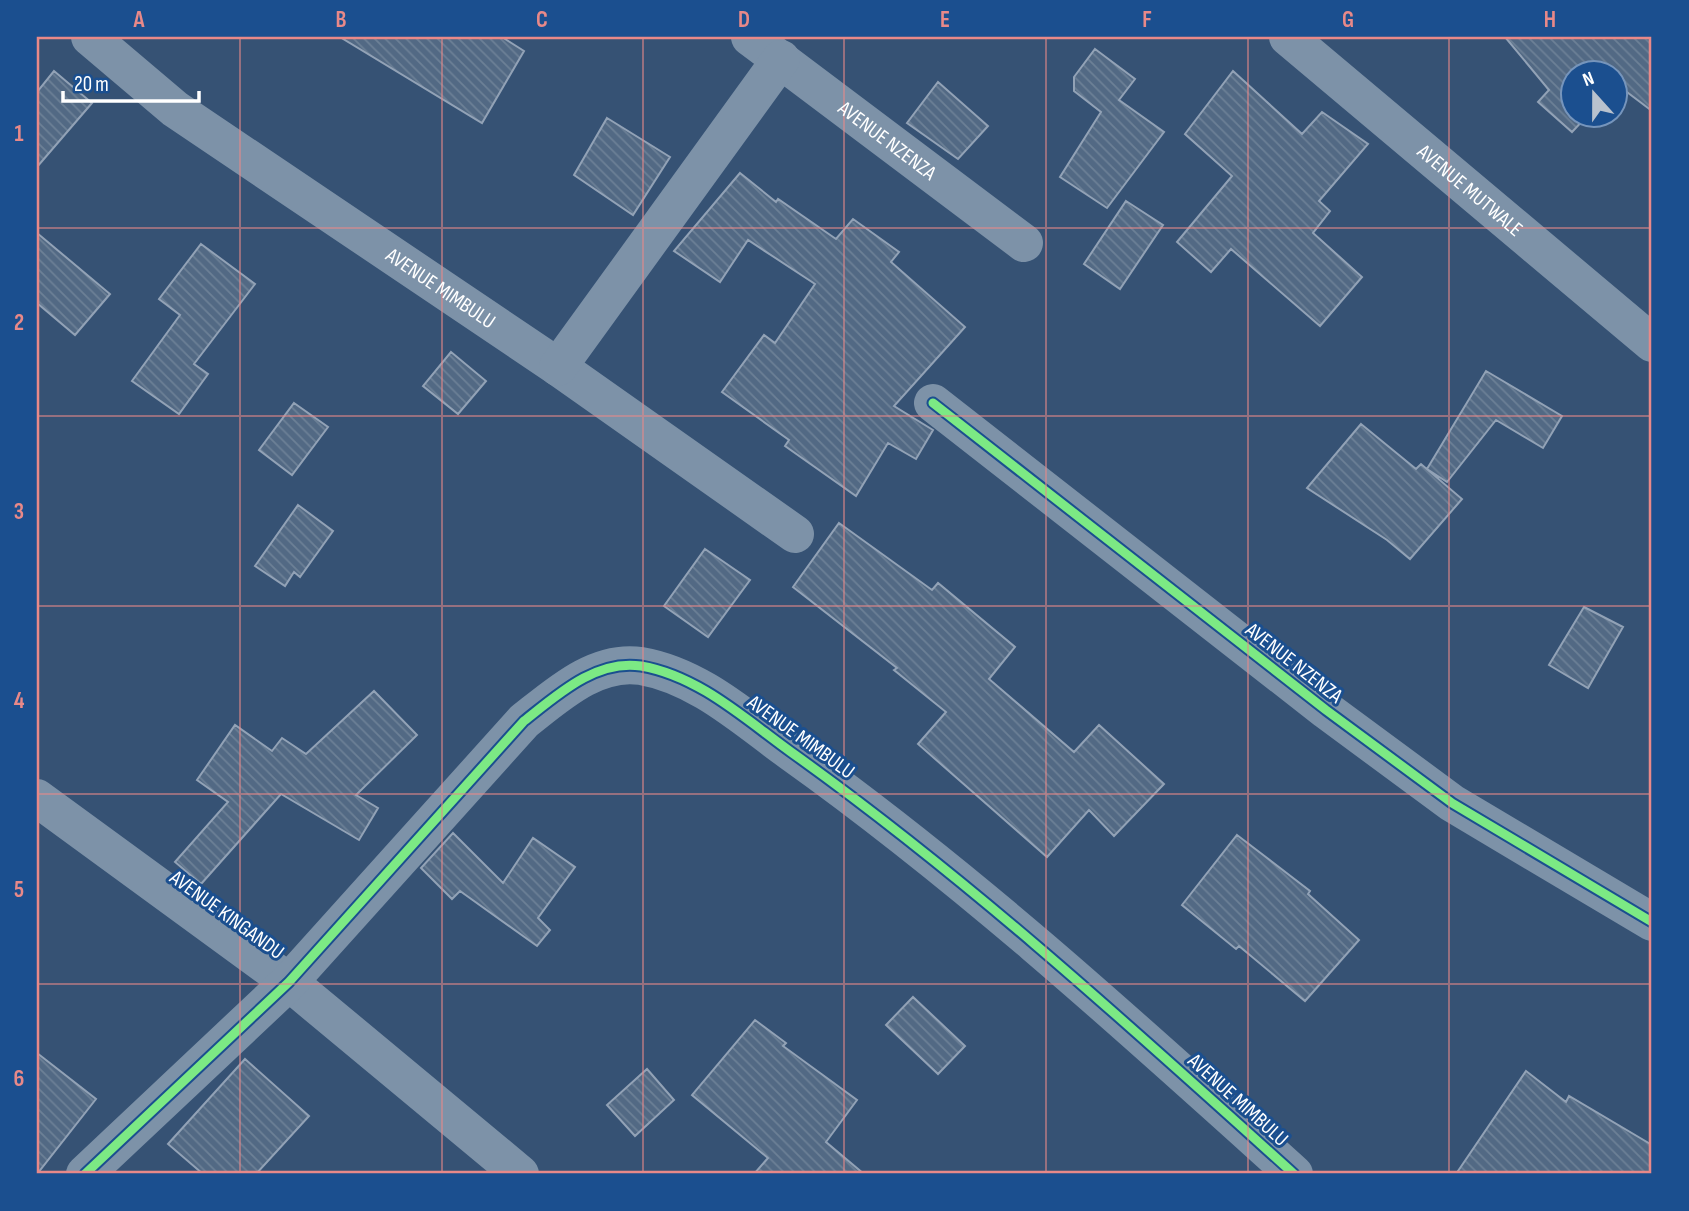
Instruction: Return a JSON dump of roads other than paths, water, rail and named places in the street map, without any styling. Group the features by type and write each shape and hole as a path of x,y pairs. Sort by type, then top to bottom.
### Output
{"street":[{"name":"AVENUE MIMBULU","path":"90,37 175,109 558,367 795,534"},
{"name":"AVENUE NZENZA","path":"750,37 1024,243"},
{"name":"AVENUE MUTWALE","path":"1288,37 1652,342"},
{"path":"558,367 781,59"},
{"name":"AVENUE NZENZA","path":"933,403 1315,702 1452,803 1652,922"},
{"name":"AVENUE MIMBULU","path":"85,1174 289,982 524,720 569,686 601,670 639,666 697,685 878,815 1149,1044 1294,1174"},
{"name":"AVENUE KINGANDU","path":"37,798 289,982 520,1174"}]}
